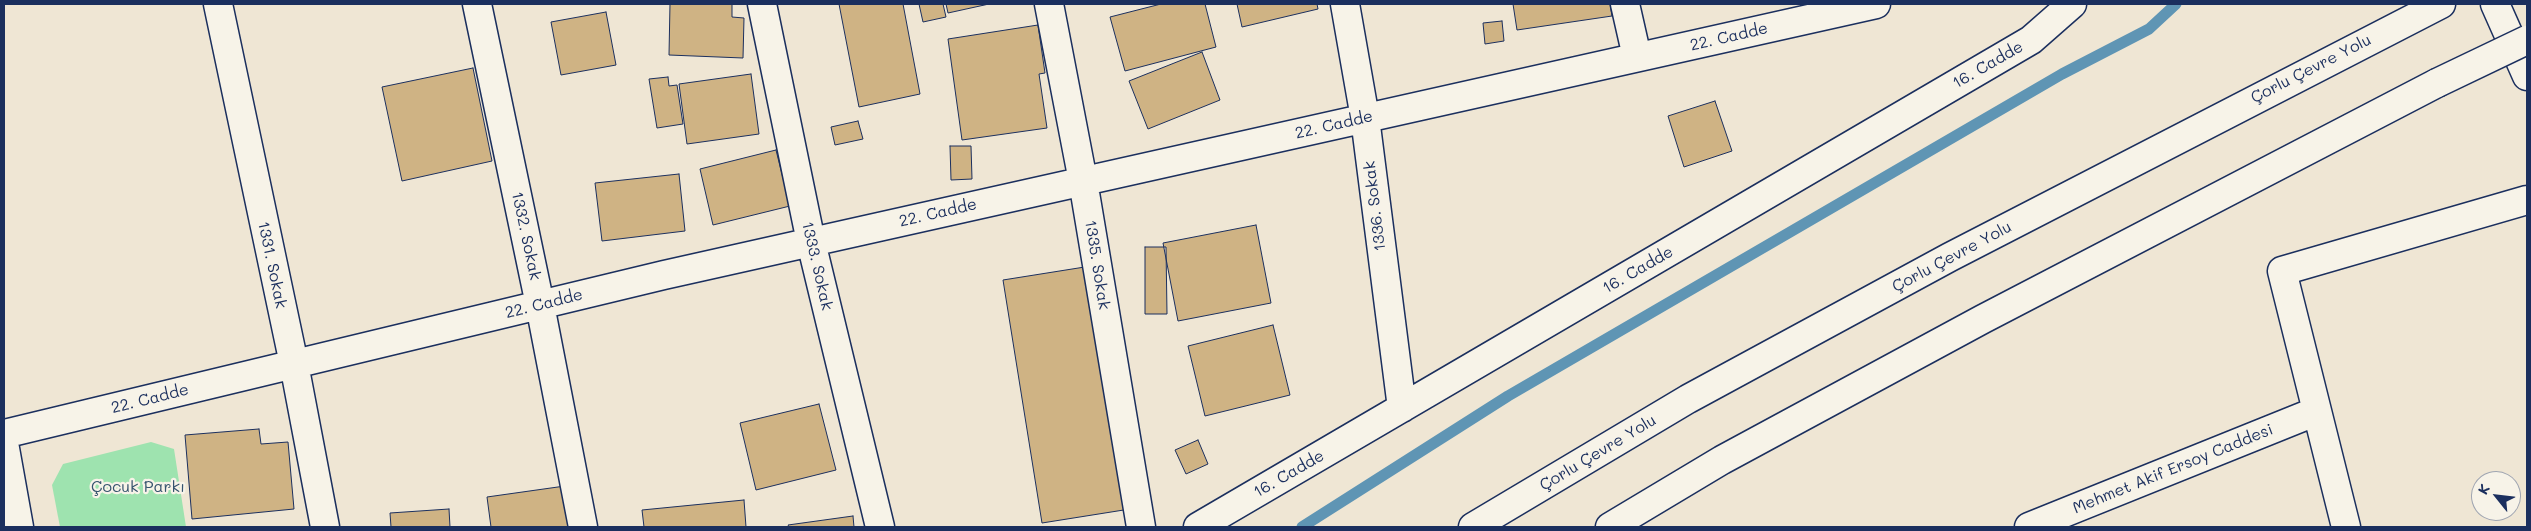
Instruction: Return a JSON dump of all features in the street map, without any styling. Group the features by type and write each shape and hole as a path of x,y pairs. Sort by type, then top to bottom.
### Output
{"main road":[{"name":"1331. Sokak","path":"218,4 294,364 324,527"},
{"name":"1332. Sokak","path":"477,4 540,305 582,527"},
{"name":"1333. Sokak","path":"762,4 811,242 880,527"},
{"name":"1335. Sokak","path":"1050,4 1083,181 1141,527"},
{"name":"1336. Sokak","path":"1345,4 1365,118 1402,408"},
{"path":"1625,4 1637,57"},
{"name":"22. Cadde","path":"4,434 811,242 1876,4"},
{"name":"16. Cadde","path":"1198,527 2031,40 2072,4"},
{"name":"Çorlu Çevre Yolu","path":"1473,527 1688,399 1959,252 2440,4"},
{"path":"2494,4 2527,76"},
{"path":"1610,527 1722,460 1983,319 2437,82 2527,40"},
{"path":"2346,527 2282,271 2527,200"},
{"name":"Mehmet Akif Ersoy Caddesi","path":"2029,527 2317,411"},
{"path":"4,443 19,527"}],"green space":[{"name":"Çocuk Parkı","path":"151,442 174,449 186,527 60,527 52,485 63,464"}],"building":[{"path":"670,4 732,4 732,17 744,18 743,58 669,55"},
{"path":"839,4 903,4 920,94 859,107"},
{"path":"919,4 943,4 946,17 923,22"},
{"path":"946,4 989,4 948,13"},
{"path":"1161,4 1205,4 1216,47 1125,71 1110,17"},
{"path":"1237,4 1317,4 1318,9 1242,27"},
{"path":"1513,4 1610,4 1612,16 1517,30"},
{"path":"606,12 616,65 561,75 551,22"},
{"path":"1502,21 1504,41 1485,44 1483,23"},
{"path":"1038,25 1045,73 1039,74 1047,128 962,140 948,39"},
{"path":"1202,52 1220,100 1148,129 1129,81"},
{"path":"473,68 492,161 402,181 382,87"},
{"path":"751,74 759,134 687,144 679,84"},
{"path":"668,77 669,86 677,85 683,124 657,128 649,79"},
{"path":"1715,101 1732,151 1684,167 1668,116"},
{"path":"858,121 863,139 835,145 831,127"},
{"path":"950,146 971,146 972,179 951,180"},
{"path":"776,150 790,206 713,225 700,169"},
{"path":"679,174 685,231 602,241 595,183"},
{"path":"1256,225 1271,303 1178,321 1163,243"},
{"path":"1145,247 1166,247 1167,314 1145,314"},
{"path":"1091,266 1130,509 1042,523 1003,280"},
{"path":"1273,325 1290,395 1205,416 1188,346"},
{"path":"819,404 836,470 756,490 740,423"},
{"path":"259,429 261,444 288,442 294,509 192,519 185,435"},
{"path":"1198,440 1208,464 1186,474 1175,450"},
{"path":"565,486 571,527 491,527 487,497"},
{"path":"744,500 746,527 644,527 642,510"},
{"path":"449,509 450,527 391,527 390,513"},
{"path":"853,516 854,527 789,527 788,525"}],"waterway":[{"path":"1302,527 1508,396 2062,74 2149,29 2176,4"}]}
